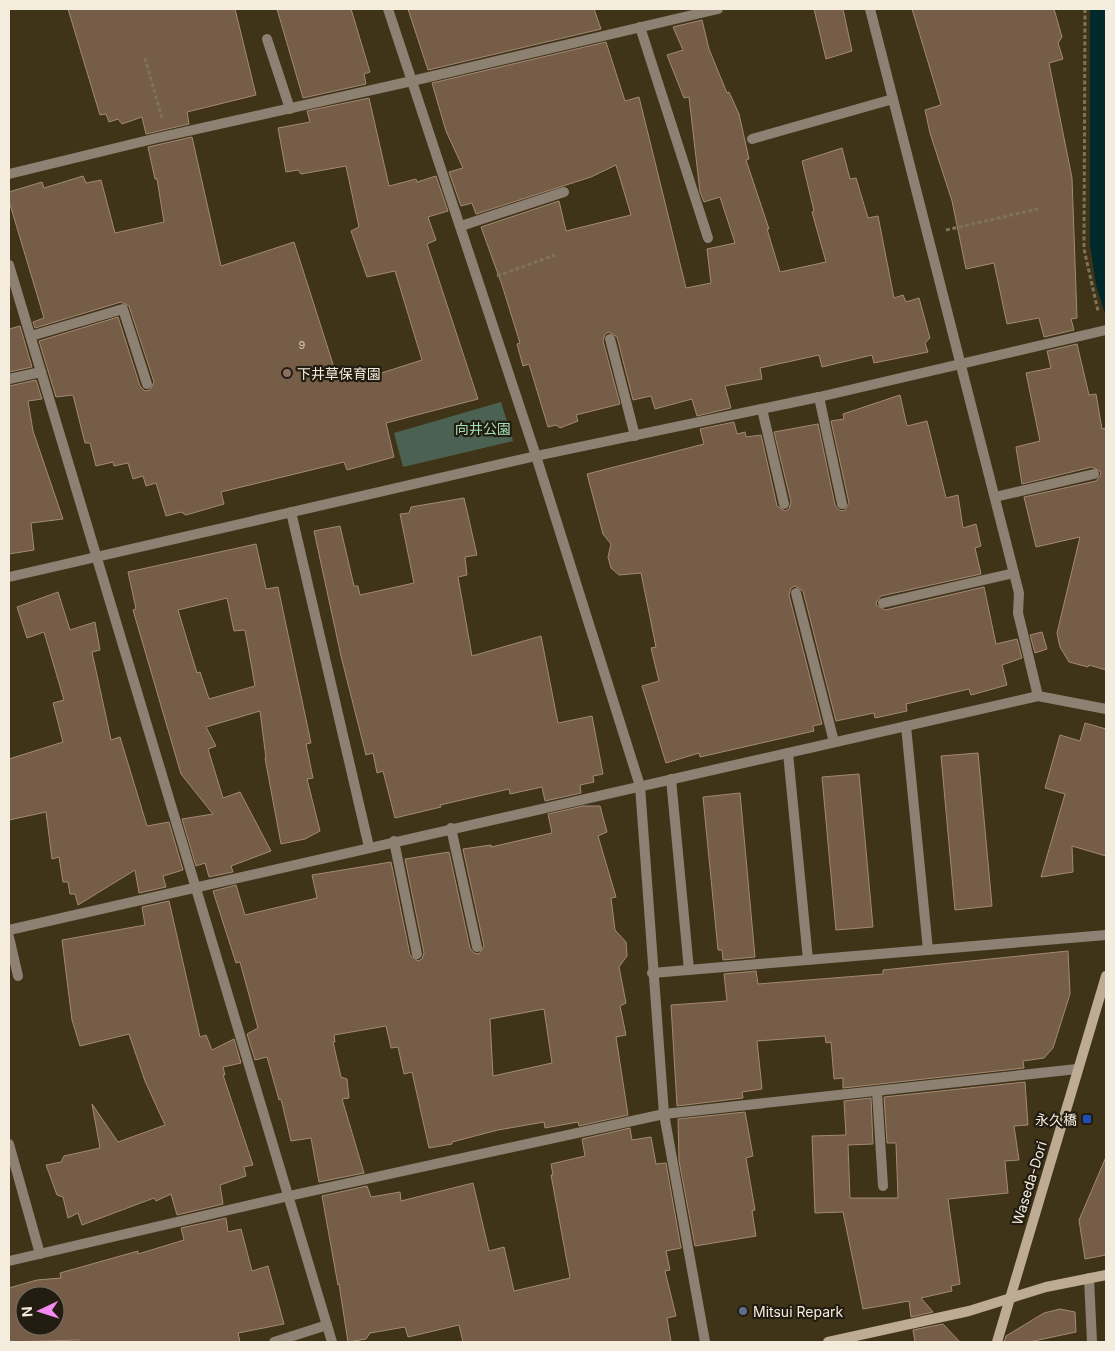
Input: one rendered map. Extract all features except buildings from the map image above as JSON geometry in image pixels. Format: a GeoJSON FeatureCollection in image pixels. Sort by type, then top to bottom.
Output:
{"type":"FeatureCollection","features":[{"type":"Feature","properties":{"kind":"main road","name":"Waseda-Dori"},"geometry":{"type":"LineString","coordinates":[[997,1342],[1106,976]]}},
{"type":"Feature","properties":{"kind":"main road"},"geometry":{"type":"LineString","coordinates":[[828,1342],[1009,1300],[1046,1288],[1106,1274]]}},
{"type":"Feature","properties":{"kind":"street"},"geometry":{"type":"LineString","coordinates":[[388,9],[536,456],[640,786],[652,973],[664,1114],[705,1342]]}},
{"type":"Feature","properties":{"kind":"street"},"geometry":{"type":"LineString","coordinates":[[9,174],[168,135],[290,109],[640,27],[680,13],[718,9]]}},
{"type":"Feature","properties":{"kind":"street"},"geometry":{"type":"LineString","coordinates":[[870,9],[1019,593],[1018,613],[1038,696]]}},
{"type":"Feature","properties":{"kind":"street"},"geometry":{"type":"LineString","coordinates":[[640,27],[708,238]]}},
{"type":"Feature","properties":{"kind":"street"},"geometry":{"type":"LineString","coordinates":[[267,39],[290,109]]}},
{"type":"Feature","properties":{"kind":"street"},"geometry":{"type":"LineString","coordinates":[[752,138],[894,99]]}},
{"type":"Feature","properties":{"kind":"street"},"geometry":{"type":"LineString","coordinates":[[461,226],[564,192]]}},
{"type":"Feature","properties":{"kind":"street"},"geometry":{"type":"LineString","coordinates":[[9,265],[95,557],[332,1342]]}},
{"type":"Feature","properties":{"kind":"street"},"geometry":{"type":"LineString","coordinates":[[31,336],[123,309],[147,384]]}},
{"type":"Feature","properties":{"kind":"street"},"geometry":{"type":"LineString","coordinates":[[9,577],[536,456],[819,397],[1104,330]]}},
{"type":"Feature","properties":{"kind":"street"},"geometry":{"type":"LineString","coordinates":[[610,339],[635,436]]}},
{"type":"Feature","properties":{"kind":"street"},"geometry":{"type":"LineString","coordinates":[[9,379],[41,372]]}},
{"type":"Feature","properties":{"kind":"street"},"geometry":{"type":"LineString","coordinates":[[819,397],[842,504]]}},
{"type":"Feature","properties":{"kind":"street"},"geometry":{"type":"LineString","coordinates":[[762,409],[784,504]]}},
{"type":"Feature","properties":{"kind":"street"},"geometry":{"type":"LineString","coordinates":[[995,497],[1094,474]]}},
{"type":"Feature","properties":{"kind":"street"},"geometry":{"type":"LineString","coordinates":[[291,512],[369,847]]}},
{"type":"Feature","properties":{"kind":"street"},"geometry":{"type":"LineString","coordinates":[[883,603],[1014,573]]}},
{"type":"Feature","properties":{"kind":"street"},"geometry":{"type":"LineString","coordinates":[[796,592],[834,742]]}},
{"type":"Feature","properties":{"kind":"street"},"geometry":{"type":"LineString","coordinates":[[9,930],[1038,696],[1106,709]]}},
{"type":"Feature","properties":{"kind":"street"},"geometry":{"type":"LineString","coordinates":[[906,726],[928,950]]}},
{"type":"Feature","properties":{"kind":"street"},"geometry":{"type":"LineString","coordinates":[[788,753],[808,960]]}},
{"type":"Feature","properties":{"kind":"street"},"geometry":{"type":"LineString","coordinates":[[671,779],[689,970]]}},
{"type":"Feature","properties":{"kind":"street"},"geometry":{"type":"LineString","coordinates":[[451,828],[478,946]]}},
{"type":"Feature","properties":{"kind":"street"},"geometry":{"type":"LineString","coordinates":[[394,841],[417,954]]}},
{"type":"Feature","properties":{"kind":"street"},"geometry":{"type":"LineString","coordinates":[[652,973],[1106,935]]}},
{"type":"Feature","properties":{"kind":"street"},"geometry":{"type":"LineString","coordinates":[[9,938],[18,976]]}},
{"type":"Feature","properties":{"kind":"street"},"geometry":{"type":"LineString","coordinates":[[9,1261],[289,1196],[664,1114],[1077,1070]]}},
{"type":"Feature","properties":{"kind":"street"},"geometry":{"type":"LineString","coordinates":[[877,1092],[883,1186]]}},
{"type":"Feature","properties":{"kind":"street"},"geometry":{"type":"LineString","coordinates":[[9,1144],[40,1254]]}},
{"type":"Feature","properties":{"kind":"street"},"geometry":{"type":"LineString","coordinates":[[1089,1278],[1092,1342]]}},
{"type":"Feature","properties":{"kind":"street"},"geometry":{"type":"LineString","coordinates":[[274,1342],[327,1325]]}},
{"type":"Feature","properties":{"kind":"path"},"geometry":{"type":"LineString","coordinates":[[1085,9],[1084,249],[1104,330]]}},
{"type":"Feature","properties":{"kind":"path"},"geometry":{"type":"LineString","coordinates":[[145,58],[168,135]]}},
{"type":"Feature","properties":{"kind":"path"},"geometry":{"type":"LineString","coordinates":[[928,234],[1038,209]]}},
{"type":"Feature","properties":{"kind":"path"},"geometry":{"type":"LineString","coordinates":[[479,282],[555,255]]}},
{"type":"Feature","properties":{"kind":"green space","name":"向井公園"},"geometry":{"type":"Polygon","coordinates":[[[501,402],[513,441],[403,467],[394,433],[501,402]]]}},
{"type":"Feature","properties":{"kind":"water"},"geometry":{"type":"Polygon","coordinates":[[[1090,9],[1106,9],[1106,317],[1096,285],[1090,245],[1090,9]]]}},
{"type":"Feature","properties":{"kind":"place","name":"下井草保育園"},"geometry":{"type":"Point","coordinates":[287,373]}},
{"type":"Feature","properties":{"kind":"place","name":"永久橋"},"geometry":{"type":"Point","coordinates":[1087,1119]}},
{"type":"Feature","properties":{"kind":"place","name":"Mitsui Repark"},"geometry":{"type":"Point","coordinates":[743,1311]}}]}
